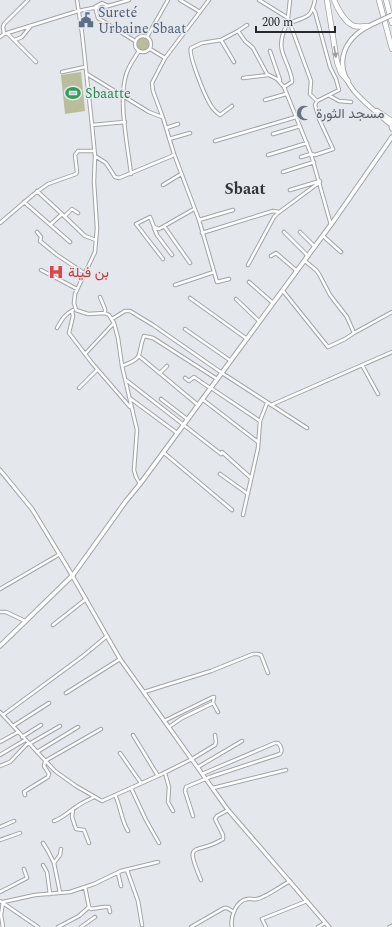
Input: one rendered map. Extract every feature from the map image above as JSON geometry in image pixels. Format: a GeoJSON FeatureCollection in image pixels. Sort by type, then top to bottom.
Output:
{"type":"FeatureCollection","features":[{"type":"Feature","properties":{"kind":"highway"},"geometry":{"type":"LineString","coordinates":[[327,0],[337,62],[341,73],[348,81]]}},
{"type":"Feature","properties":{"kind":"highway"},"geometry":{"type":"LineString","coordinates":[[334,0],[341,14],[350,23],[354,25],[368,26]]}},
{"type":"Feature","properties":{"kind":"highway"},"geometry":{"type":"LineString","coordinates":[[379,0],[392,49]]}},
{"type":"Feature","properties":{"kind":"highway"},"geometry":{"type":"LineString","coordinates":[[386,1],[392,23]]}},
{"type":"Feature","properties":{"kind":"highway"},"geometry":{"type":"LineString","coordinates":[[376,112],[392,121]]}},
{"type":"Feature","properties":{"kind":"main road"},"geometry":{"type":"LineString","coordinates":[[392,15],[368,26],[350,40],[344,50],[343,67],[348,81],[359,96],[390,125],[392,129]]}},
{"type":"Feature","properties":{"kind":"main road"},"geometry":{"type":"LineString","coordinates":[[0,646],[72,575],[297,272],[392,137]]}},
{"type":"Feature","properties":{"kind":"street"},"geometry":{"type":"LineString","coordinates":[[28,0],[4,24],[3,27],[6,34],[36,62]]}},
{"type":"Feature","properties":{"kind":"street"},"geometry":{"type":"LineString","coordinates":[[77,0],[95,156],[96,240],[95,252],[77,289],[69,333],[97,370],[132,408]]}},
{"type":"Feature","properties":{"kind":"street"},"geometry":{"type":"LineString","coordinates":[[0,37],[78,11],[101,8],[129,0]]}},
{"type":"Feature","properties":{"kind":"street"},"geometry":{"type":"LineString","coordinates":[[147,37],[168,0]]}},
{"type":"Feature","properties":{"kind":"street"},"geometry":{"type":"LineString","coordinates":[[180,0],[200,12]]}},
{"type":"Feature","properties":{"kind":"street"},"geometry":{"type":"LineString","coordinates":[[209,0],[165,58],[152,83],[174,154],[199,220],[217,282],[229,279]]}},
{"type":"Feature","properties":{"kind":"street"},"geometry":{"type":"LineString","coordinates":[[259,0],[288,18]]}},
{"type":"Feature","properties":{"kind":"street"},"geometry":{"type":"LineString","coordinates":[[290,0],[288,18],[311,81],[310,94],[317,101]]}},
{"type":"Feature","properties":{"kind":"street"},"geometry":{"type":"LineString","coordinates":[[284,87],[292,82],[282,52],[281,44],[285,28],[290,23],[310,15],[313,9],[314,0]]}},
{"type":"Feature","properties":{"kind":"street"},"geometry":{"type":"LineString","coordinates":[[95,8],[98,18],[135,41]]}},
{"type":"Feature","properties":{"kind":"street"},"geometry":{"type":"LineString","coordinates":[[313,9],[330,67],[339,88],[339,90],[330,96],[317,101]]}},
{"type":"Feature","properties":{"kind":"street"},"geometry":{"type":"LineString","coordinates":[[232,106],[220,115],[210,105],[190,52],[191,48],[198,44],[221,40],[247,25]]}},
{"type":"Feature","properties":{"kind":"street"},"geometry":{"type":"LineString","coordinates":[[14,40],[22,38],[31,26]]}},
{"type":"Feature","properties":{"kind":"street"},"geometry":{"type":"LineString","coordinates":[[238,31],[245,41],[253,48],[268,75]]}},
{"type":"Feature","properties":{"kind":"street"},"geometry":{"type":"LineString","coordinates":[[135,41],[139,37],[147,37]]}},
{"type":"Feature","properties":{"kind":"street"},"geometry":{"type":"LineString","coordinates":[[147,37],[151,42],[150,49]]}},
{"type":"Feature","properties":{"kind":"street"},"geometry":{"type":"LineString","coordinates":[[221,40],[234,62]]}},
{"type":"Feature","properties":{"kind":"street"},"geometry":{"type":"LineString","coordinates":[[135,41],[135,46],[139,51],[144,52],[150,49]]}},
{"type":"Feature","properties":{"kind":"street"},"geometry":{"type":"LineString","coordinates":[[150,49],[165,58]]}},
{"type":"Feature","properties":{"kind":"street"},"geometry":{"type":"LineString","coordinates":[[131,174],[123,95],[126,74],[139,51]]}},
{"type":"Feature","properties":{"kind":"street"},"geometry":{"type":"LineString","coordinates":[[270,51],[314,162],[331,225]]}},
{"type":"Feature","properties":{"kind":"street"},"geometry":{"type":"LineString","coordinates":[[62,72],[85,67]]}},
{"type":"Feature","properties":{"kind":"street"},"geometry":{"type":"LineString","coordinates":[[86,74],[149,112],[163,118]]}},
{"type":"Feature","properties":{"kind":"street"},"geometry":{"type":"LineString","coordinates":[[242,78],[268,75],[278,79],[281,82]]}},
{"type":"Feature","properties":{"kind":"street"},"geometry":{"type":"LineString","coordinates":[[265,100],[286,94]]}},
{"type":"Feature","properties":{"kind":"street"},"geometry":{"type":"LineString","coordinates":[[330,96],[339,101],[351,102]]}},
{"type":"Feature","properties":{"kind":"street"},"geometry":{"type":"LineString","coordinates":[[301,157],[311,154],[315,155],[333,148],[319,119],[315,104],[317,101]]}},
{"type":"Feature","properties":{"kind":"street"},"geometry":{"type":"LineString","coordinates":[[215,141],[296,117]]}},
{"type":"Feature","properties":{"kind":"street"},"geometry":{"type":"LineString","coordinates":[[92,125],[125,122]]}},
{"type":"Feature","properties":{"kind":"street"},"geometry":{"type":"LineString","coordinates":[[166,128],[178,124]]}},
{"type":"Feature","properties":{"kind":"street"},"geometry":{"type":"LineString","coordinates":[[273,134],[300,126]]}},
{"type":"Feature","properties":{"kind":"street"},"geometry":{"type":"LineString","coordinates":[[169,139],[190,133]]}},
{"type":"Feature","properties":{"kind":"street"},"geometry":{"type":"LineString","coordinates":[[268,155],[307,143]]}},
{"type":"Feature","properties":{"kind":"street"},"geometry":{"type":"LineString","coordinates":[[0,223],[37,191],[48,184],[76,174],[76,153],[78,151],[94,151]]}},
{"type":"Feature","properties":{"kind":"street"},"geometry":{"type":"LineString","coordinates":[[95,156],[106,163],[115,177],[119,178],[174,154]]}},
{"type":"Feature","properties":{"kind":"street"},"geometry":{"type":"LineString","coordinates":[[283,172],[314,162]]}},
{"type":"Feature","properties":{"kind":"street"},"geometry":{"type":"LineString","coordinates":[[163,185],[182,174]]}},
{"type":"Feature","properties":{"kind":"street"},"geometry":{"type":"LineString","coordinates":[[290,190],[320,181]]}},
{"type":"Feature","properties":{"kind":"street"},"geometry":{"type":"LineString","coordinates":[[248,265],[274,218],[279,212],[320,181]]}},
{"type":"Feature","properties":{"kind":"street"},"geometry":{"type":"LineString","coordinates":[[37,191],[85,236],[96,240]]}},
{"type":"Feature","properties":{"kind":"street"},"geometry":{"type":"LineString","coordinates":[[24,202],[70,242]]}},
{"type":"Feature","properties":{"kind":"street"},"geometry":{"type":"LineString","coordinates":[[51,224],[72,209],[78,213]]}},
{"type":"Feature","properties":{"kind":"street"},"geometry":{"type":"LineString","coordinates":[[154,227],[159,229],[194,209]]}},
{"type":"Feature","properties":{"kind":"street"},"geometry":{"type":"LineString","coordinates":[[199,220],[233,210]]}},
{"type":"Feature","properties":{"kind":"street"},"geometry":{"type":"LineString","coordinates":[[202,233],[273,211],[279,212]]}},
{"type":"Feature","properties":{"kind":"street"},"geometry":{"type":"LineString","coordinates":[[163,259],[136,224],[150,217],[157,235],[172,255]]}},
{"type":"Feature","properties":{"kind":"street"},"geometry":{"type":"LineString","coordinates":[[164,226],[190,263]]}},
{"type":"Feature","properties":{"kind":"street"},"geometry":{"type":"LineString","coordinates":[[36,232],[41,237],[41,242],[84,273]]}},
{"type":"Feature","properties":{"kind":"street"},"geometry":{"type":"LineString","coordinates":[[284,232],[308,256]]}},
{"type":"Feature","properties":{"kind":"street"},"geometry":{"type":"LineString","coordinates":[[300,232],[315,247]]}},
{"type":"Feature","properties":{"kind":"street"},"geometry":{"type":"LineString","coordinates":[[323,236],[341,252]]}},
{"type":"Feature","properties":{"kind":"street"},"geometry":{"type":"LineString","coordinates":[[271,256],[276,253],[297,272]]}},
{"type":"Feature","properties":{"kind":"street"},"geometry":{"type":"LineString","coordinates":[[304,261],[316,270],[330,295],[347,317],[354,333]]}},
{"type":"Feature","properties":{"kind":"street"},"geometry":{"type":"LineString","coordinates":[[41,270],[77,289]]}},
{"type":"Feature","properties":{"kind":"street"},"geometry":{"type":"LineString","coordinates":[[175,285],[214,272]]}},
{"type":"Feature","properties":{"kind":"street"},"geometry":{"type":"LineString","coordinates":[[249,282],[273,304]]}},
{"type":"Feature","properties":{"kind":"street"},"geometry":{"type":"LineString","coordinates":[[283,291],[328,347],[344,340],[392,312]]}},
{"type":"Feature","properties":{"kind":"street"},"geometry":{"type":"LineString","coordinates":[[100,297],[105,313],[114,323],[118,338],[122,366],[138,436],[134,470],[140,484]]}},
{"type":"Feature","properties":{"kind":"street"},"geometry":{"type":"LineString","coordinates":[[190,298],[247,339]]}},
{"type":"Feature","properties":{"kind":"street"},"geometry":{"type":"LineString","coordinates":[[236,299],[260,322]]}},
{"type":"Feature","properties":{"kind":"street"},"geometry":{"type":"LineString","coordinates":[[57,328],[67,313],[74,310],[88,314],[105,313]]}},
{"type":"Feature","properties":{"kind":"street"},"geometry":{"type":"LineString","coordinates":[[112,319],[125,311],[130,311],[307,428]]}},
{"type":"Feature","properties":{"kind":"street"},"geometry":{"type":"LineString","coordinates":[[84,354],[114,323]]}},
{"type":"Feature","properties":{"kind":"street"},"geometry":{"type":"LineString","coordinates":[[185,329],[231,361]]}},
{"type":"Feature","properties":{"kind":"street"},"geometry":{"type":"LineString","coordinates":[[122,366],[136,361],[140,355],[141,344],[144,336],[153,338],[217,379]]}},
{"type":"Feature","properties":{"kind":"street"},"geometry":{"type":"LineString","coordinates":[[243,515],[258,442],[260,421],[269,404],[392,352]]}},
{"type":"Feature","properties":{"kind":"street"},"geometry":{"type":"LineString","coordinates":[[140,355],[198,405]]}},
{"type":"Feature","properties":{"kind":"street"},"geometry":{"type":"LineString","coordinates":[[362,365],[378,394]]}},
{"type":"Feature","properties":{"kind":"street"},"geometry":{"type":"LineString","coordinates":[[160,373],[167,366]]}},
{"type":"Feature","properties":{"kind":"street"},"geometry":{"type":"LineString","coordinates":[[79,388],[97,370]]}},
{"type":"Feature","properties":{"kind":"street"},"geometry":{"type":"LineString","coordinates":[[184,378],[189,381],[194,377],[260,421]]}},
{"type":"Feature","properties":{"kind":"street"},"geometry":{"type":"LineString","coordinates":[[125,380],[221,454],[222,452],[251,478]]}},
{"type":"Feature","properties":{"kind":"street"},"geometry":{"type":"LineString","coordinates":[[130,399],[177,433]]}},
{"type":"Feature","properties":{"kind":"street"},"geometry":{"type":"LineString","coordinates":[[161,399],[187,419]]}},
{"type":"Feature","properties":{"kind":"street"},"geometry":{"type":"LineString","coordinates":[[202,399],[258,442]]}},
{"type":"Feature","properties":{"kind":"street"},"geometry":{"type":"LineString","coordinates":[[163,452],[232,510]]}},
{"type":"Feature","properties":{"kind":"street"},"geometry":{"type":"LineString","coordinates":[[0,470],[30,506],[60,554],[120,659],[212,788],[228,810],[329,927]]}},
{"type":"Feature","properties":{"kind":"street"},"geometry":{"type":"LineString","coordinates":[[220,474],[248,494]]}},
{"type":"Feature","properties":{"kind":"street"},"geometry":{"type":"LineString","coordinates":[[0,589],[60,554]]}},
{"type":"Feature","properties":{"kind":"street"},"geometry":{"type":"LineString","coordinates":[[53,625],[86,599]]}},
{"type":"Feature","properties":{"kind":"street"},"geometry":{"type":"LineString","coordinates":[[0,612],[6,612],[26,621]]}},
{"type":"Feature","properties":{"kind":"street"},"geometry":{"type":"LineString","coordinates":[[3,715],[83,656],[107,636]]}},
{"type":"Feature","properties":{"kind":"street"},"geometry":{"type":"LineString","coordinates":[[144,692],[211,671],[253,654],[261,655],[268,673]]}},
{"type":"Feature","properties":{"kind":"street"},"geometry":{"type":"LineString","coordinates":[[66,693],[120,659]]}},
{"type":"Feature","properties":{"kind":"street"},"geometry":{"type":"LineString","coordinates":[[164,720],[213,697],[213,703],[218,712]]}},
{"type":"Feature","properties":{"kind":"street"},"geometry":{"type":"LineString","coordinates":[[169,727],[182,718],[213,703]]}},
{"type":"Feature","properties":{"kind":"street"},"geometry":{"type":"LineString","coordinates":[[13,726],[49,704]]}},
{"type":"Feature","properties":{"kind":"street"},"geometry":{"type":"LineString","coordinates":[[0,712],[36,752],[67,781],[102,801],[165,773],[192,759],[214,745],[216,742],[215,735]]}},
{"type":"Feature","properties":{"kind":"street"},"geometry":{"type":"LineString","coordinates":[[22,737],[41,725]]}},
{"type":"Feature","properties":{"kind":"street"},"geometry":{"type":"LineString","coordinates":[[0,766],[10,762],[28,743],[60,726]]}},
{"type":"Feature","properties":{"kind":"street"},"geometry":{"type":"LineString","coordinates":[[36,752],[78,727]]}},
{"type":"Feature","properties":{"kind":"street"},"geometry":{"type":"LineString","coordinates":[[45,760],[101,729]]}},
{"type":"Feature","properties":{"kind":"street"},"geometry":{"type":"LineString","coordinates":[[0,742],[18,732]]}},
{"type":"Feature","properties":{"kind":"street"},"geometry":{"type":"LineString","coordinates":[[133,735],[158,776]]}},
{"type":"Feature","properties":{"kind":"street"},"geometry":{"type":"LineString","coordinates":[[0,755],[25,740]]}},
{"type":"Feature","properties":{"kind":"street"},"geometry":{"type":"LineString","coordinates":[[198,767],[242,741]]}},
{"type":"Feature","properties":{"kind":"street"},"geometry":{"type":"LineString","coordinates":[[193,816],[185,789],[188,786],[280,754],[280,746],[278,743],[272,744],[202,774]]}},
{"type":"Feature","properties":{"kind":"street"},"geometry":{"type":"LineString","coordinates":[[120,753],[141,783]]}},
{"type":"Feature","properties":{"kind":"street"},"geometry":{"type":"LineString","coordinates":[[24,795],[25,791],[48,777],[49,772],[44,766],[45,760]]}},
{"type":"Feature","properties":{"kind":"street"},"geometry":{"type":"LineString","coordinates":[[212,788],[286,770]]}},
{"type":"Feature","properties":{"kind":"street"},"geometry":{"type":"LineString","coordinates":[[165,773],[169,787],[168,802],[173,811]]}},
{"type":"Feature","properties":{"kind":"street"},"geometry":{"type":"LineString","coordinates":[[131,788],[159,843]]}},
{"type":"Feature","properties":{"kind":"street"},"geometry":{"type":"LineString","coordinates":[[115,795],[119,804],[122,820],[128,831]]}},
{"type":"Feature","properties":{"kind":"street"},"geometry":{"type":"LineString","coordinates":[[54,822],[63,818],[73,809],[94,797]]}},
{"type":"Feature","properties":{"kind":"street"},"geometry":{"type":"LineString","coordinates":[[73,809],[72,817],[76,829],[84,830],[89,843]]}},
{"type":"Feature","properties":{"kind":"street"},"geometry":{"type":"LineString","coordinates":[[201,880],[193,862],[193,852],[223,839],[223,835],[215,819],[217,816],[228,810]]}},
{"type":"Feature","properties":{"kind":"street"},"geometry":{"type":"LineString","coordinates":[[0,827],[14,821]]}},
{"type":"Feature","properties":{"kind":"street"},"geometry":{"type":"LineString","coordinates":[[0,840],[20,832]]}},
{"type":"Feature","properties":{"kind":"street"},"geometry":{"type":"LineString","coordinates":[[43,843],[54,863],[60,893]]}},
{"type":"Feature","properties":{"kind":"street"},"geometry":{"type":"LineString","coordinates":[[54,863],[60,855],[61,849]]}},
{"type":"Feature","properties":{"kind":"street"},"geometry":{"type":"LineString","coordinates":[[1,902],[35,895],[70,892],[121,871],[158,862]]}},
{"type":"Feature","properties":{"kind":"street"},"geometry":{"type":"LineString","coordinates":[[43,866],[47,872],[50,894]]}},
{"type":"Feature","properties":{"kind":"street"},"geometry":{"type":"LineString","coordinates":[[0,892],[27,878],[24,869]]}},
{"type":"Feature","properties":{"kind":"street"},"geometry":{"type":"LineString","coordinates":[[127,870],[138,901],[142,925]]}},
{"type":"Feature","properties":{"kind":"street"},"geometry":{"type":"LineString","coordinates":[[118,873],[121,886]]}},
{"type":"Feature","properties":{"kind":"street"},"geometry":{"type":"LineString","coordinates":[[232,927],[231,922],[237,906],[246,900],[258,899],[290,881]]}},
{"type":"Feature","properties":{"kind":"street"},"geometry":{"type":"LineString","coordinates":[[85,887],[89,907]]}},
{"type":"Feature","properties":{"kind":"street"},"geometry":{"type":"LineString","coordinates":[[266,927],[262,919],[307,901]]}},
{"type":"Feature","properties":{"kind":"street"},"geometry":{"type":"LineString","coordinates":[[1,902],[3,927]]}},
{"type":"Feature","properties":{"kind":"street"},"geometry":{"type":"LineString","coordinates":[[1,902],[38,927]]}},
{"type":"Feature","properties":{"kind":"street"},"geometry":{"type":"LineString","coordinates":[[89,907],[91,909],[104,906],[109,907],[110,912]]}},
{"type":"Feature","properties":{"kind":"street"},"geometry":{"type":"LineString","coordinates":[[58,927],[79,916],[89,907]]}},
{"type":"Feature","properties":{"kind":"street"},"geometry":{"type":"LineString","coordinates":[[190,927],[224,908],[234,912]]}},
{"type":"Feature","properties":{"kind":"street"},"geometry":{"type":"LineString","coordinates":[[81,927],[95,916]]}},
{"type":"Feature","properties":{"kind":"street"},"geometry":{"type":"LineString","coordinates":[[318,927],[325,923]]}},
{"type":"Feature","properties":{"kind":"green space"},"geometry":{"type":"Polygon","coordinates":[[[143,37],[148,39],[150,44],[148,49],[143,51],[138,49],[136,44],[138,39],[143,37]]]}},
{"type":"Feature","properties":{"kind":"green space","name":"Sbaatte"},"geometry":{"type":"Polygon","coordinates":[[[81,72],[85,111],[65,114],[61,75],[81,72]]]}},
{"type":"Feature","properties":{"kind":"place","name":"Sureté Urbaine Sbaat"},"geometry":{"type":"Point","coordinates":[86,20]}},
{"type":"Feature","properties":{"kind":"place","name":"Sbaatte"},"geometry":{"type":"Point","coordinates":[73,93]}},
{"type":"Feature","properties":{"kind":"place","name":"مسجد الثورة"},"geometry":{"type":"Point","coordinates":[304,113]}},
{"type":"Feature","properties":{"kind":"place","name":"بن فيلة"},"geometry":{"type":"Point","coordinates":[56,272]}},
{"type":"Feature","properties":{"kind":"district","name":"Sbaat"},"geometry":{"type":"Point","coordinates":[245,189]}}]}
